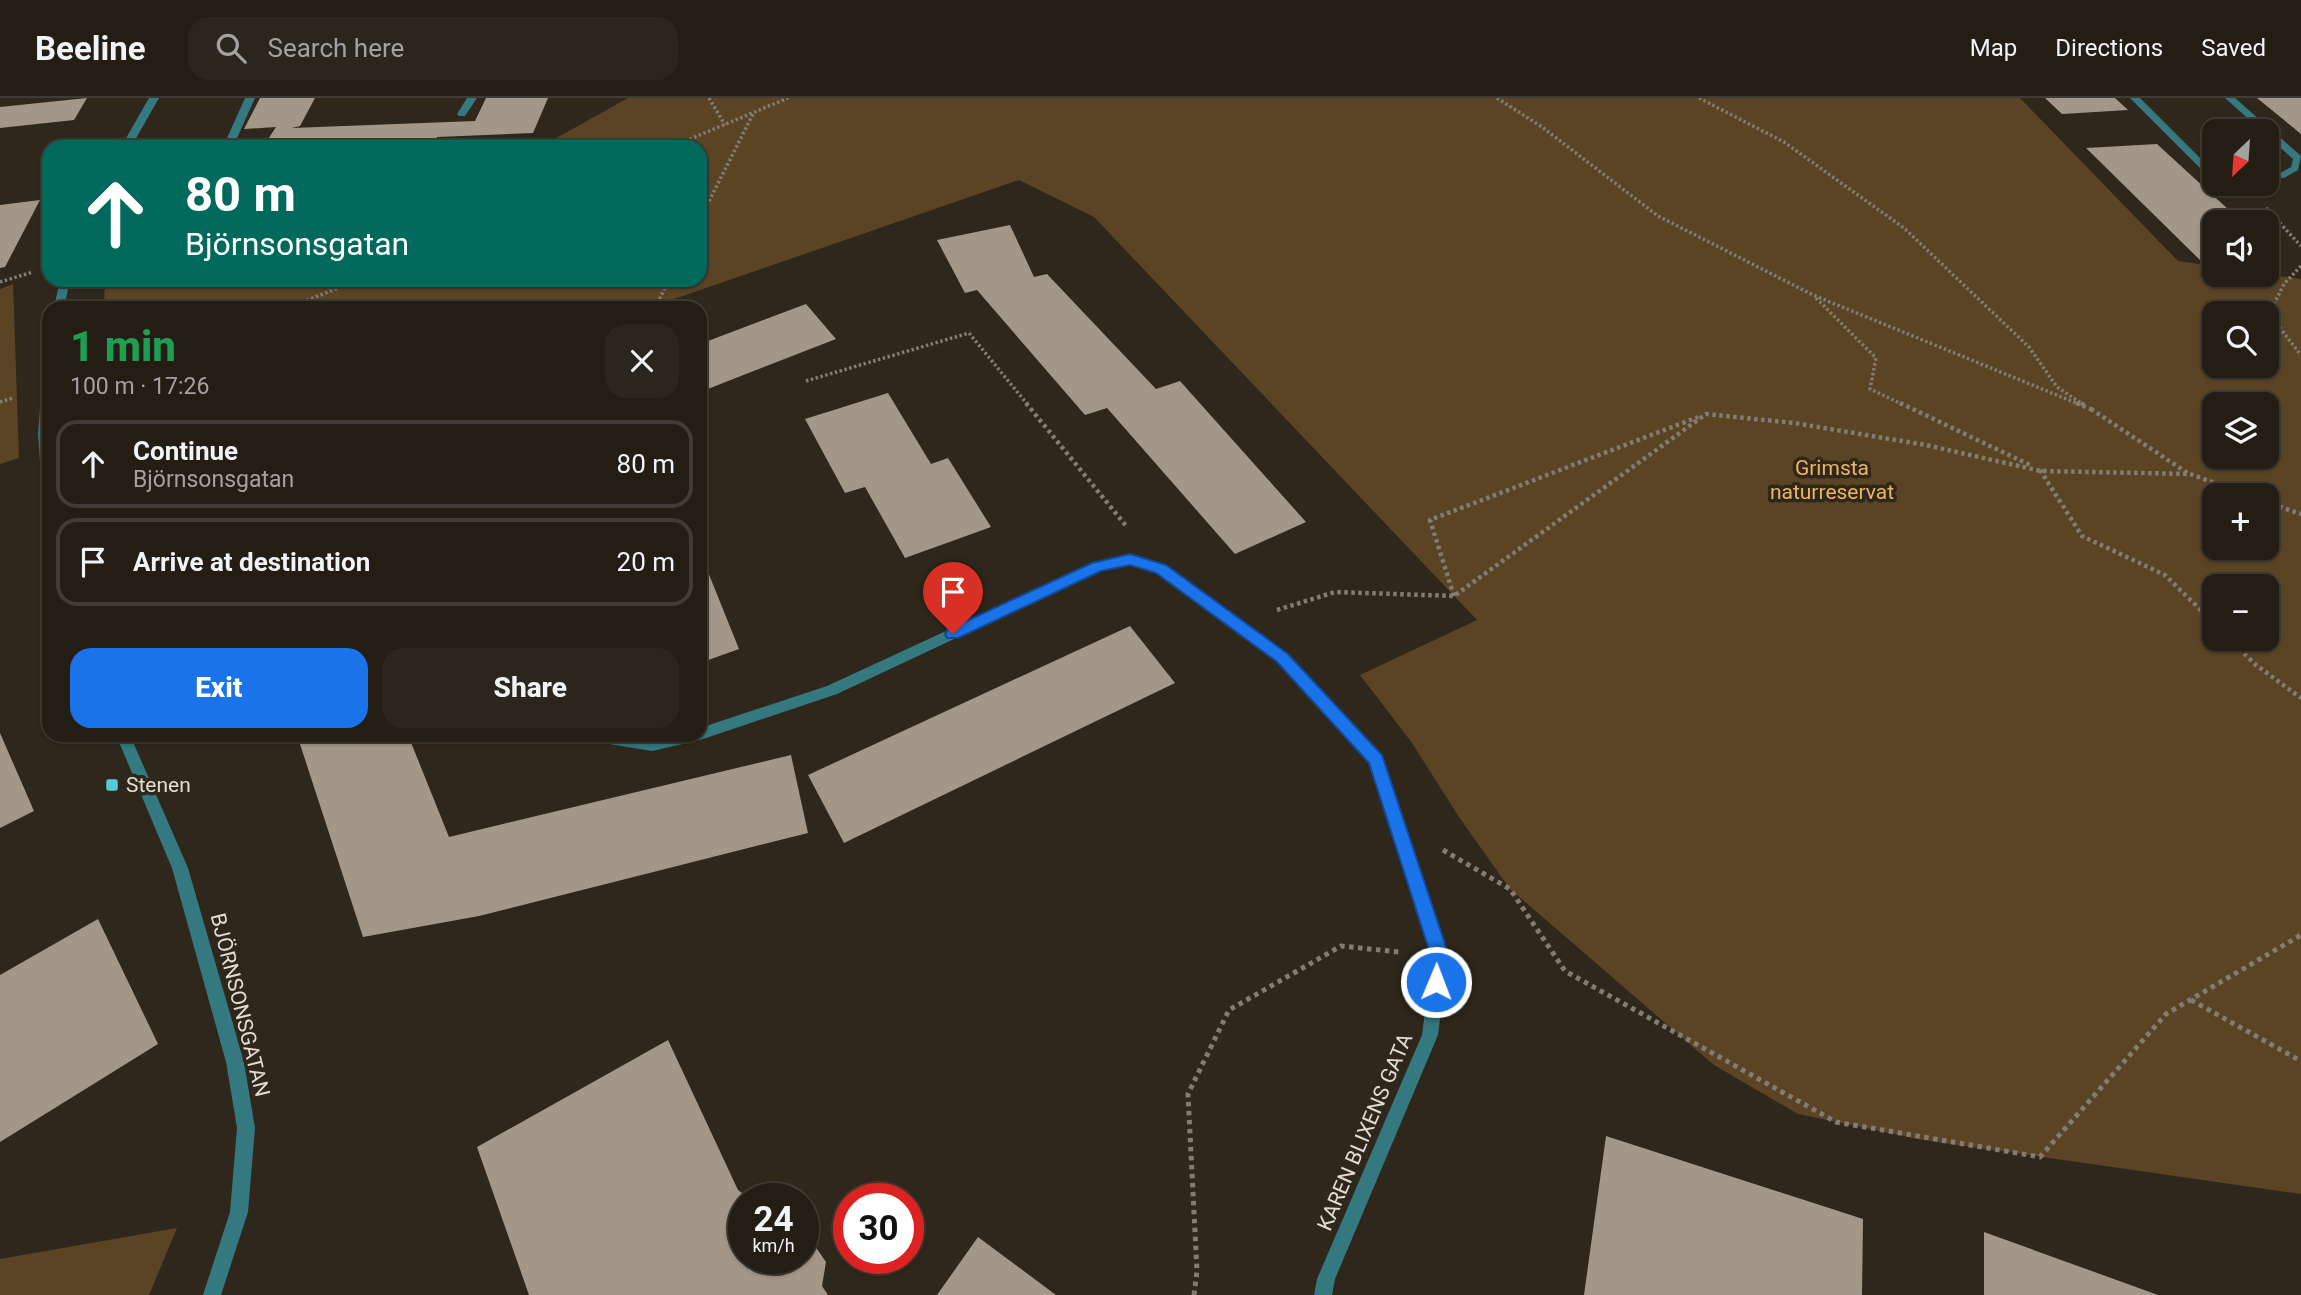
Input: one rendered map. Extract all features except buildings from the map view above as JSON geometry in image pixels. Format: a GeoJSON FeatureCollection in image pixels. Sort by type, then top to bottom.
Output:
{"type":"FeatureCollection","features":[{"type":"Feature","properties":{"kind":"street"},"geometry":{"type":"LineString","coordinates":[[130,140],[154,98]]}},
{"type":"Feature","properties":{"kind":"street"},"geometry":{"type":"LineString","coordinates":[[231,140],[250,98]]}},
{"type":"Feature","properties":{"kind":"street"},"geometry":{"type":"LineString","coordinates":[[462,114],[472,98]]}},
{"type":"Feature","properties":{"kind":"street"},"geometry":{"type":"LineString","coordinates":[[2135,98],[2202,165]]}},
{"type":"Feature","properties":{"kind":"street"},"geometry":{"type":"LineString","coordinates":[[2230,98],[2254,119]]}},
{"type":"Feature","properties":{"kind":"street"},"geometry":{"type":"LineString","coordinates":[[2279,141],[2298,158],[2295,168],[2284,176],[2279,176]]}},
{"type":"Feature","properties":{"kind":"street","name":"KAREN BLIXENS GATA"},"geometry":{"type":"LineString","coordinates":[[707,732],[832,690],[1098,566],[1130,559],[1161,569],[1282,658],[1376,760],[1440,956],[1430,1035],[1326,1279],[1323,1295]]}},
{"type":"Feature","properties":{"kind":"street","name":"BJÖRNSONSGATAN"},"geometry":{"type":"LineString","coordinates":[[126,742],[180,868],[235,1062],[246,1128],[239,1212],[212,1295]]}},
{"type":"Feature","properties":{"kind":"street"},"geometry":{"type":"LineString","coordinates":[[634,742],[652,745],[665,742]]}},
{"type":"Feature","properties":{"kind":"path"},"geometry":{"type":"LineString","coordinates":[[709,98],[725,125]]}},
{"type":"Feature","properties":{"kind":"path"},"geometry":{"type":"LineString","coordinates":[[688,140],[788,98]]}},
{"type":"Feature","properties":{"kind":"path"},"geometry":{"type":"LineString","coordinates":[[1497,98],[1542,127],[1658,216],[1812,295],[2093,410]]}},
{"type":"Feature","properties":{"kind":"path"},"geometry":{"type":"LineString","coordinates":[[1699,98],[1784,142],[1904,228],[2029,347],[2057,387],[2190,474],[2215,483]]}},
{"type":"Feature","properties":{"kind":"path"},"geometry":{"type":"LineString","coordinates":[[707,205],[754,113]]}},
{"type":"Feature","properties":{"kind":"path"},"geometry":{"type":"LineString","coordinates":[[2260,202],[2301,247]]}},
{"type":"Feature","properties":{"kind":"path"},"geometry":{"type":"LineString","coordinates":[[2301,266],[2284,284],[2269,314],[2301,355]]}},
{"type":"Feature","properties":{"kind":"path"},"geometry":{"type":"LineString","coordinates":[[0,282],[41,269]]}},
{"type":"Feature","properties":{"kind":"path"},"geometry":{"type":"LineString","coordinates":[[306,301],[340,287]]}},
{"type":"Feature","properties":{"kind":"path"},"geometry":{"type":"LineString","coordinates":[[1812,295],[1876,358],[1870,389],[2040,471],[2082,536],[2165,575],[2202,611]]}},
{"type":"Feature","properties":{"kind":"path"},"geometry":{"type":"LineString","coordinates":[[806,380],[969,333],[1161,569]]}},
{"type":"Feature","properties":{"kind":"path"},"geometry":{"type":"LineString","coordinates":[[1454,596],[1430,520],[1706,414],[1820,427],[1926,445],[2040,471],[2190,474]]}},
{"type":"Feature","properties":{"kind":"path"},"geometry":{"type":"LineString","coordinates":[[1232,623],[1335,592],[1454,596],[1706,414]]}},
{"type":"Feature","properties":{"kind":"path"},"geometry":{"type":"LineString","coordinates":[[2279,506],[2301,514]]}},
{"type":"Feature","properties":{"kind":"path"},"geometry":{"type":"LineString","coordinates":[[2241,651],[2301,698]]}},
{"type":"Feature","properties":{"kind":"path"},"geometry":{"type":"LineString","coordinates":[[1397,824],[1510,889],[1565,971],[1836,1122],[2040,1157],[2166,1014],[2301,936]]}},
{"type":"Feature","properties":{"kind":"path"},"geometry":{"type":"LineString","coordinates":[[1194,1295],[1197,1271],[1188,1094],[1229,1010],[1341,946],[1440,956]]}},
{"type":"Feature","properties":{"kind":"path"},"geometry":{"type":"LineString","coordinates":[[2190,999],[2301,1061]]}},
{"type":"Feature","properties":{"kind":"green space","name":"Grimsta naturreservat"},"geometry":{"type":"Polygon","coordinates":[[[628,98],[2020,98],[2178,261],[2202,264],[2202,287],[2279,287],[2279,276],[2301,279],[2301,1194],[1923,1140],[1798,1114],[1714,1065],[1510,889],[1459,817],[1412,743],[1360,675],[1477,620],[1094,217],[1019,180],[668,301],[104,301],[105,287],[707,287],[707,140],[553,140],[628,98]]]}},
{"type":"Feature","properties":{"kind":"green space"},"geometry":{"type":"Polygon","coordinates":[[[13,284],[19,458],[0,464],[0,289],[13,284]]]}},
{"type":"Feature","properties":{"kind":"green space"},"geometry":{"type":"Polygon","coordinates":[[[177,1228],[149,1295],[0,1295],[0,1259],[177,1228]]]}},
{"type":"Feature","properties":{"kind":"place","name":"Stenen"},"geometry":{"type":"Point","coordinates":[112,785]}},
{"type":"Feature","properties":{"kind":"route"},"geometry":{"type":"LineString","coordinates":[[953,634],[1098,566],[1130,559],[1161,569],[1282,658],[1376,760],[1440,956],[1436,982]]}}]}
